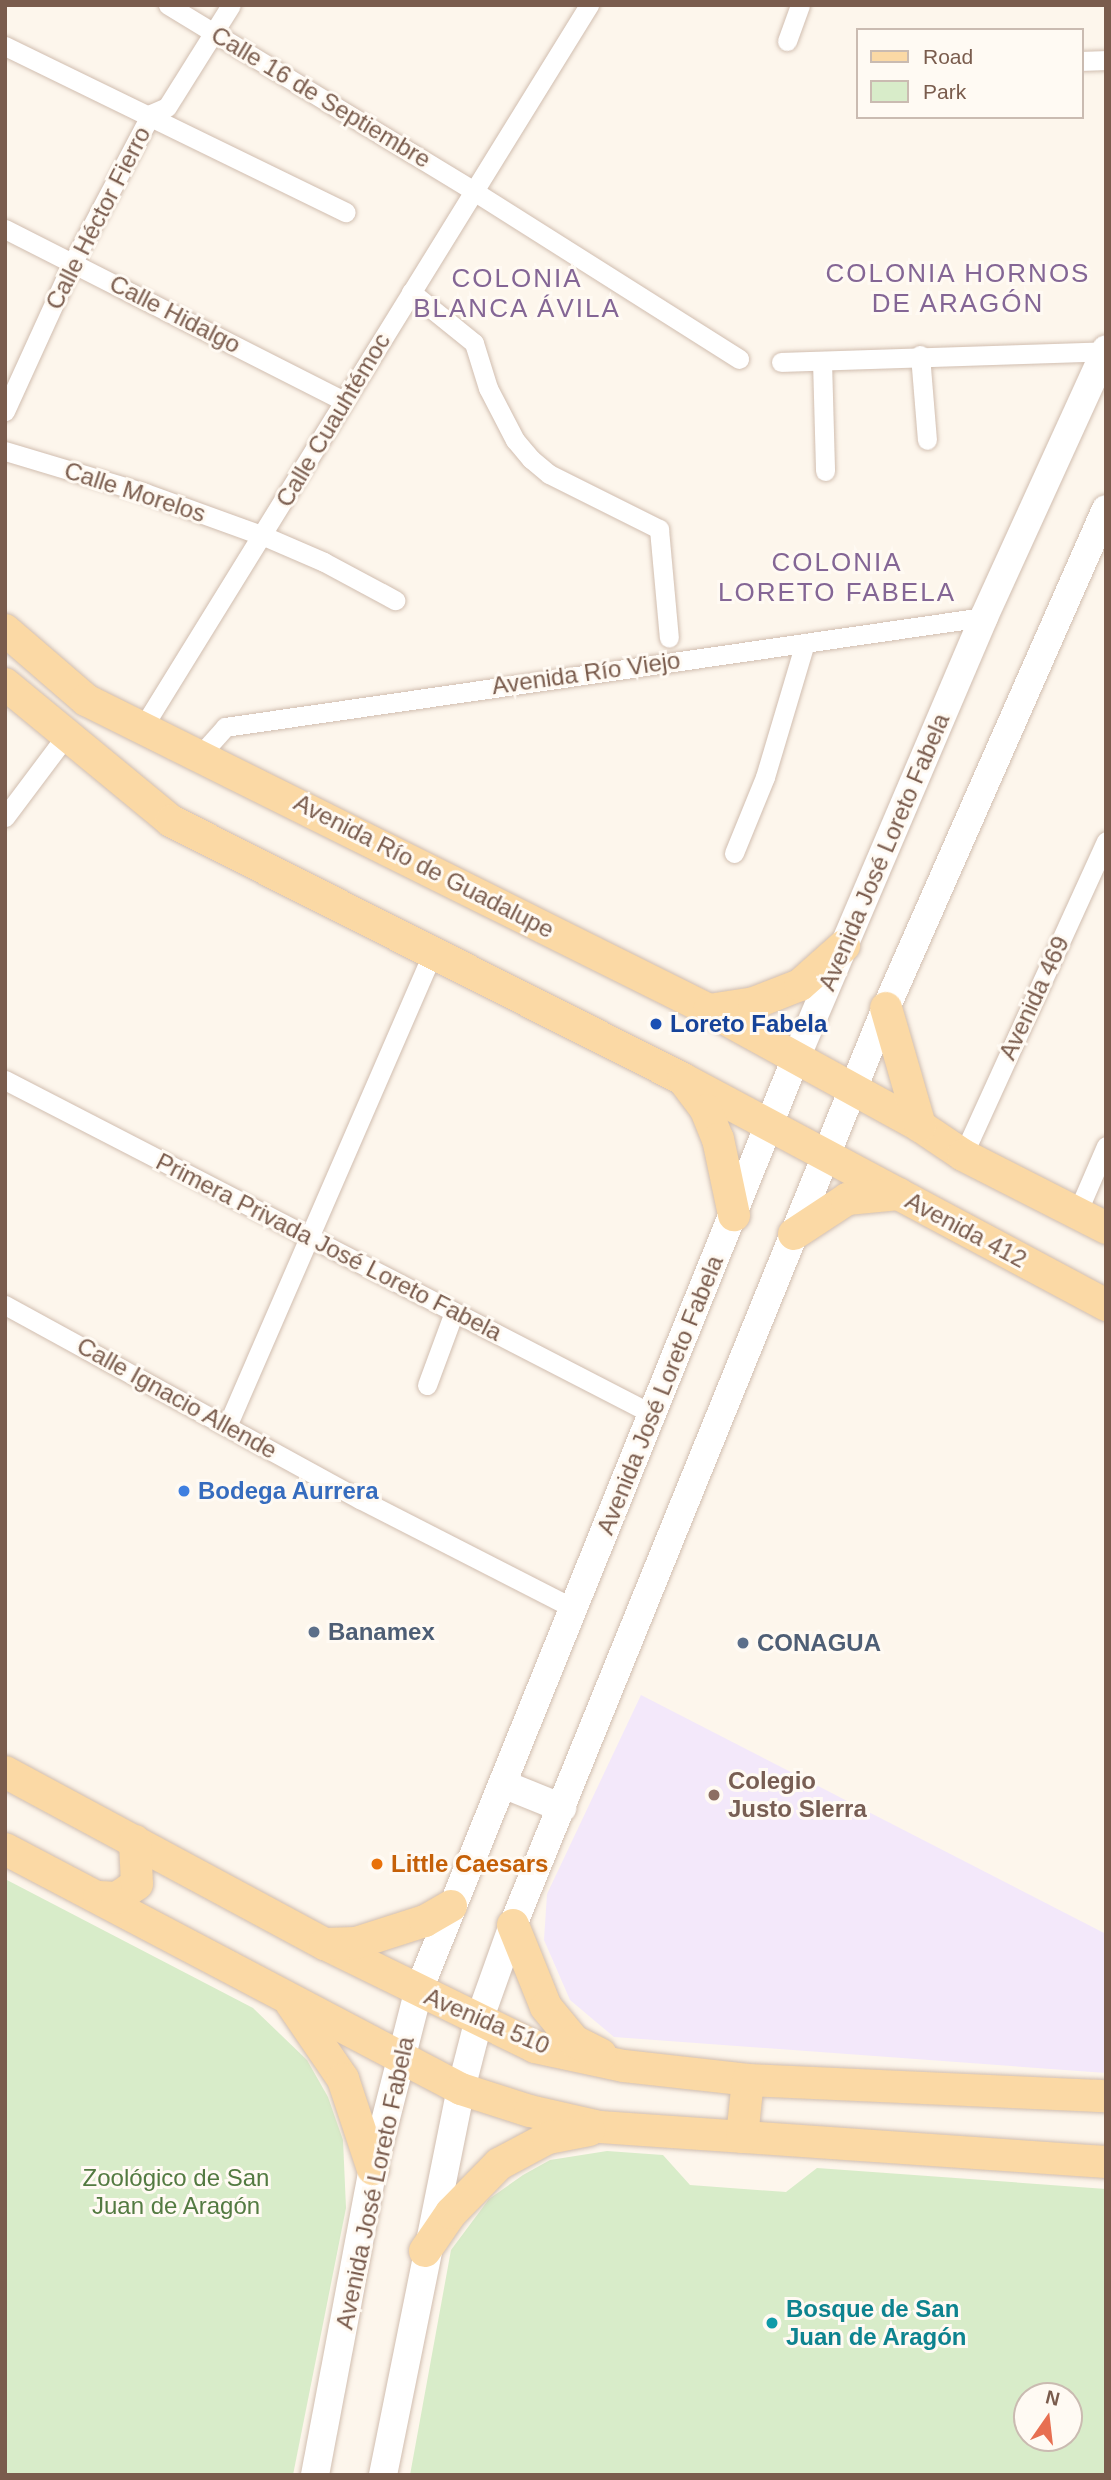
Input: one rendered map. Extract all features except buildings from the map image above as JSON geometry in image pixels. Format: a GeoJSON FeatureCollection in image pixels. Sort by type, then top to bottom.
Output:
{"type":"FeatureCollection","features":[{"type":"Feature","properties":{"kind":"main road","name":"Avenida José Loreto Fabela"},"geometry":{"type":"LineString","coordinates":[[315,2475],[373,2169],[399,2056],[418,1992],[796,1058],[984,617],[1105,350]]}},
{"type":"Feature","properties":{"kind":"main road"},"geometry":{"type":"LineString","coordinates":[[383,2475],[425,2252],[461,2090],[478,2023],[513,1925],[886,1008],[1097,549],[1106,509]]}},
{"type":"Feature","properties":{"kind":"main road","name":"Avenida Río de Guadalupe"},"geometry":{"type":"LineString","coordinates":[[5,629],[86,700],[201,754],[709,1010],[854,1090]]}},
{"type":"Feature","properties":{"kind":"main road"},"geometry":{"type":"LineString","coordinates":[[5,684],[65,737],[171,821],[683,1079],[827,1155]]}},
{"type":"Feature","properties":{"kind":"main road"},"geometry":{"type":"LineString","coordinates":[[709,1010],[754,1003],[800,985],[844,946]]}},
{"type":"Feature","properties":{"kind":"main road"},"geometry":{"type":"LineString","coordinates":[[886,1008],[904,1085],[920,1126]]}},
{"type":"Feature","properties":{"kind":"main road"},"geometry":{"type":"LineString","coordinates":[[683,1079],[706,1110],[718,1139],[734,1215]]}},
{"type":"Feature","properties":{"kind":"main road"},"geometry":{"type":"LineString","coordinates":[[854,1090],[920,1126],[963,1155],[1106,1228]]}},
{"type":"Feature","properties":{"kind":"main road","name":"Avenida 412"},"geometry":{"type":"LineString","coordinates":[[827,1155],[1106,1305]]}},
{"type":"Feature","properties":{"kind":"main road"},"geometry":{"type":"LineString","coordinates":[[794,1234],[847,1199],[899,1194]]}},
{"type":"Feature","properties":{"kind":"main road","name":"Avenida 510"},"geometry":{"type":"LineString","coordinates":[[5,1772],[325,1944],[478,2023],[535,2047],[624,2066],[748,2080],[1106,2096]]}},
{"type":"Feature","properties":{"kind":"main road"},"geometry":{"type":"LineString","coordinates":[[503,1784],[562,1808]]}},
{"type":"Feature","properties":{"kind":"main road"},"geometry":{"type":"LineString","coordinates":[[99,1897],[117,1898],[136,1884],[135,1841]]}},
{"type":"Feature","properties":{"kind":"main road"},"geometry":{"type":"LineString","coordinates":[[5,1849],[461,2090],[600,2127],[1106,2162]]}},
{"type":"Feature","properties":{"kind":"main road"},"geometry":{"type":"LineString","coordinates":[[325,1944],[356,1943],[425,1921],[451,1906]]}},
{"type":"Feature","properties":{"kind":"main road"},"geometry":{"type":"LineString","coordinates":[[513,1925],[546,2007],[574,2041],[624,2066]]}},
{"type":"Feature","properties":{"kind":"main road"},"geometry":{"type":"LineString","coordinates":[[286,1996],[343,2079],[373,2169]]}},
{"type":"Feature","properties":{"kind":"main road"},"geometry":{"type":"LineString","coordinates":[[742,2137],[748,2080]]}},
{"type":"Feature","properties":{"kind":"main road"},"geometry":{"type":"LineString","coordinates":[[425,2252],[451,2213],[499,2164],[548,2138],[600,2127]]}},
{"type":"Feature","properties":{"kind":"street","name":"Calle 16 de Septiembre"},"geometry":{"type":"LineString","coordinates":[[168,5],[472,190],[739,359]]}},
{"type":"Feature","properties":{"kind":"street","name":"Calle Héctor Fierro"},"geometry":{"type":"LineString","coordinates":[[5,411],[73,262],[151,114],[167,107],[231,5]]}},
{"type":"Feature","properties":{"kind":"street","name":"Calle Cuauhtémoc"},"geometry":{"type":"LineString","coordinates":[[143,727],[264,536],[472,190],[589,5]]}},
{"type":"Feature","properties":{"kind":"street"},"geometry":{"type":"LineString","coordinates":[[787,41],[800,5]]}},
{"type":"Feature","properties":{"kind":"street"},"geometry":{"type":"LineString","coordinates":[[5,46],[151,114],[346,212]]}},
{"type":"Feature","properties":{"kind":"street"},"geometry":{"type":"LineString","coordinates":[[1083,61],[1106,60]]}},
{"type":"Feature","properties":{"kind":"street","name":"Calle Hidalgo"},"geometry":{"type":"LineString","coordinates":[[5,229],[344,401]]}},
{"type":"Feature","properties":{"kind":"street"},"geometry":{"type":"LineString","coordinates":[[411,292],[474,343],[488,388],[515,440],[531,459],[549,474],[659,529],[669,638]]}},
{"type":"Feature","properties":{"kind":"street"},"geometry":{"type":"LineString","coordinates":[[781,362],[1105,350]]}},
{"type":"Feature","properties":{"kind":"street"},"geometry":{"type":"LineString","coordinates":[[920,355],[927,440]]}},
{"type":"Feature","properties":{"kind":"street"},"geometry":{"type":"LineString","coordinates":[[822,361],[825,471]]}},
{"type":"Feature","properties":{"kind":"street","name":"Calle Morelos"},"geometry":{"type":"LineString","coordinates":[[5,451],[145,493],[264,536],[324,562],[395,600]]}},
{"type":"Feature","properties":{"kind":"street","name":"Avenida Río Viejo"},"geometry":{"type":"LineString","coordinates":[[201,754],[225,727],[984,617]]}},
{"type":"Feature","properties":{"kind":"street"},"geometry":{"type":"LineString","coordinates":[[734,853],[765,777],[805,643]]}},
{"type":"Feature","properties":{"kind":"street"},"geometry":{"type":"LineString","coordinates":[[5,817],[65,737]]}},
{"type":"Feature","properties":{"kind":"street","name":"Avenida 469"},"geometry":{"type":"LineString","coordinates":[[963,1155],[1106,841]]}},
{"type":"Feature","properties":{"kind":"street"},"geometry":{"type":"LineString","coordinates":[[228,1424],[313,1237],[433,952]]}},
{"type":"Feature","properties":{"kind":"street","name":"Primera Privada José Loreto Fabela"},"geometry":{"type":"LineString","coordinates":[[5,1080],[652,1413]]}},
{"type":"Feature","properties":{"kind":"street"},"geometry":{"type":"LineString","coordinates":[[1077,1213],[1106,1146]]}},
{"type":"Feature","properties":{"kind":"street","name":"Calle Ignacio Allende"},"geometry":{"type":"LineString","coordinates":[[5,1305],[573,1608]]}},
{"type":"Feature","properties":{"kind":"street"},"geometry":{"type":"LineString","coordinates":[[427,1385],[454,1312]]}},
{"type":"Feature","properties":{"kind":"shaded area","name":"Colegio Justo SIerra"},"geometry":{"type":"Polygon","coordinates":[[[641,1695],[1106,1934],[1106,2073],[614,2037],[570,2000],[544,1940],[547,1894],[641,1695]]]}},
{"type":"Feature","properties":{"kind":"green space","name":"Zoológico de San Juan de Aragón"},"geometry":{"type":"Polygon","coordinates":[[[5,1879],[253,2008],[307,2060],[328,2097],[343,2140],[346,2208],[293,2475],[5,2475],[5,1879]]]}},
{"type":"Feature","properties":{"kind":"green space","name":"Bosque de San Juan de Aragón"},"geometry":{"type":"Polygon","coordinates":[[[607,2151],[663,2155],[690,2185],[786,2192],[817,2168],[1106,2189],[1106,2475],[410,2475],[451,2250],[489,2199],[550,2160],[607,2151]]]}},
{"type":"Feature","properties":{"kind":"place","name":"Loreto Fabela"},"geometry":{"type":"Point","coordinates":[656,1024]}},
{"type":"Feature","properties":{"kind":"place","name":"Bodega Aurrera"},"geometry":{"type":"Point","coordinates":[184,1491]}},
{"type":"Feature","properties":{"kind":"place","name":"Banamex"},"geometry":{"type":"Point","coordinates":[314,1632]}},
{"type":"Feature","properties":{"kind":"place","name":"CONAGUA"},"geometry":{"type":"Point","coordinates":[743,1643]}},
{"type":"Feature","properties":{"kind":"place","name":"Colegio Justo SIerra"},"geometry":{"type":"Point","coordinates":[714,1795]}},
{"type":"Feature","properties":{"kind":"place","name":"Little Caesars"},"geometry":{"type":"Point","coordinates":[377,1864]}},
{"type":"Feature","properties":{"kind":"place","name":"Bosque de San Juan de Aragón"},"geometry":{"type":"Point","coordinates":[772,2323]}},
{"type":"Feature","properties":{"kind":"district","name":"COLONIA HORNOS DE ARAGÓN"},"geometry":{"type":"Point","coordinates":[958,289]}},
{"type":"Feature","properties":{"kind":"district","name":"COLONIA BLANCA ÁVILA"},"geometry":{"type":"Point","coordinates":[517,294]}},
{"type":"Feature","properties":{"kind":"district","name":"COLONIA LORETO FABELA"},"geometry":{"type":"Point","coordinates":[837,578]}}]}
